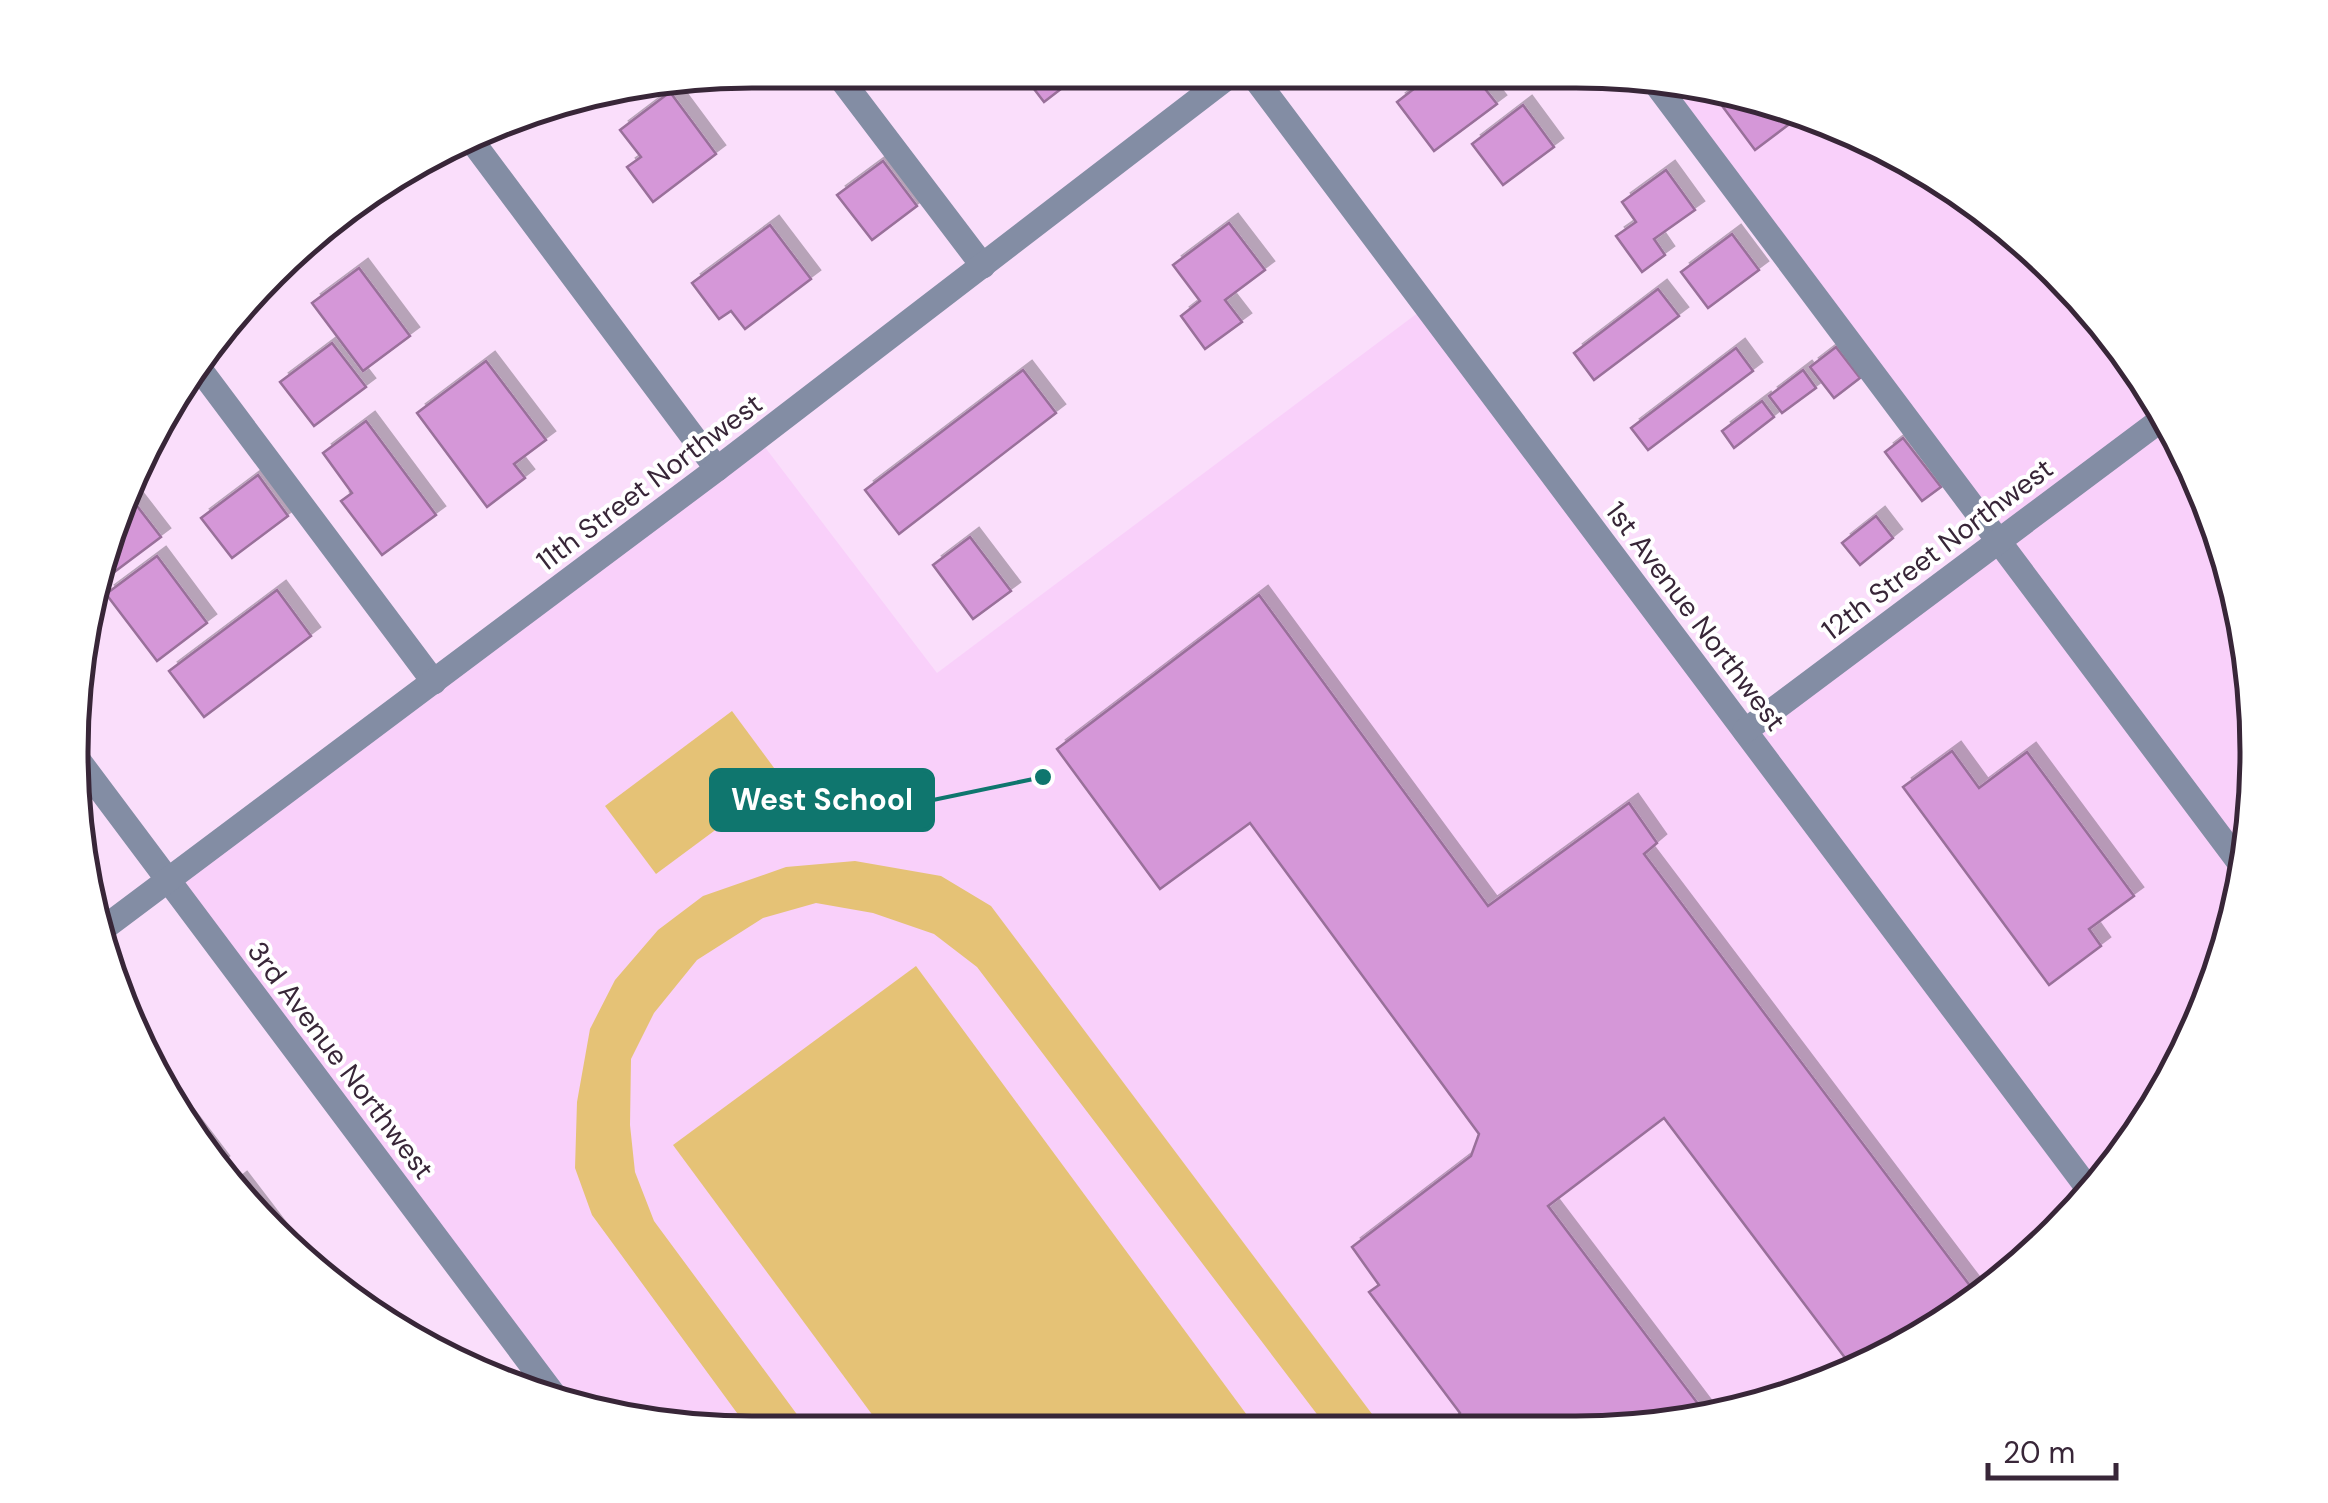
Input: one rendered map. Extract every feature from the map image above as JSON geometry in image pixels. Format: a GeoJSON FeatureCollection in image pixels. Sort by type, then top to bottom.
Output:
{"type":"FeatureCollection","features":[{"type":"Feature","properties":{"kind":"street"},"geometry":{"type":"LineString","coordinates":[[849,88],[984,266]]}},
{"type":"Feature","properties":{"kind":"street","name":"11th Street Northwest"},"geometry":{"type":"LineString","coordinates":[[110,923],[717,470],[1214,88]]}},
{"type":"Feature","properties":{"kind":"street","name":"1st Avenue Northwest"},"geometry":{"type":"LineString","coordinates":[[1262,88],[2083,1181]]}},
{"type":"Feature","properties":{"kind":"street"},"geometry":{"type":"LineString","coordinates":[[1663,93],[2233,853]]}},
{"type":"Feature","properties":{"kind":"street"},"geometry":{"type":"LineString","coordinates":[[476,148],[717,470]]}},
{"type":"Feature","properties":{"kind":"street"},"geometry":{"type":"LineString","coordinates":[[205,375],[434,682]]}},
{"type":"Feature","properties":{"kind":"street","name":"12th Street Northwest"},"geometry":{"type":"LineString","coordinates":[[1745,731],[2154,425]]}},
{"type":"Feature","properties":{"kind":"street","name":"3rd Avenue Northwest"},"geometry":{"type":"LineString","coordinates":[[89,774],[544,1382]]}},
{"type":"Feature","properties":{"kind":"shaded area"},"geometry":{"type":"Polygon","coordinates":[[[1663,93],[1706,100],[1790,123],[1909,176],[2014,252],[2076,314],[2129,383],[2190,497],[2228,622],[2239,708],[2235,838],[2218,923],[2190,1006],[2172,1045],[2152,1084],[2103,1156],[2014,1251],[1945,1304],[1831,1365],[1706,1403],[1576,1416],[752,1416],[622,1403],[544,1382],[168,880],[758,438],[937,673],[1427,306],[1745,730],[1997,539],[1663,93]]]}},
{"type":"Feature","properties":{"kind":"shaded area"},"geometry":{"type":"Polygon","coordinates":[[[732,711],[783,780],[656,874],[605,806],[732,711]]]}},
{"type":"Feature","properties":{"kind":"shaded area"},"geometry":{"type":"Polygon","coordinates":[[[855,861],[941,876],[991,906],[1374,1416],[1318,1416],[977,967],[934,934],[873,913],[816,903],[763,918],[697,960],[654,1013],[631,1059],[630,1125],[635,1172],[654,1221],[798,1416],[739,1415],[592,1215],[575,1168],[577,1102],[590,1029],[615,980],[658,930],[703,896],[786,867],[855,861]]]}},
{"type":"Feature","properties":{"kind":"shaded area"},"geometry":{"type":"Polygon","coordinates":[[[916,966],[1248,1416],[873,1416],[673,1145],[916,966]]]}},
{"type":"Feature","properties":{"kind":"building"},"geometry":{"type":"Polygon","coordinates":[[[1033,88],[1062,88],[1044,102],[1033,88]]]}},
{"type":"Feature","properties":{"kind":"building"},"geometry":{"type":"Polygon","coordinates":[[[1415,88],[1484,88],[1497,104],[1434,151],[1397,102],[1415,88]]]}},
{"type":"Feature","properties":{"kind":"building"},"geometry":{"type":"Polygon","coordinates":[[[670,93],[716,154],[653,202],[627,167],[641,157],[620,130],[670,93]]]}},
{"type":"Feature","properties":{"kind":"building"},"geometry":{"type":"Polygon","coordinates":[[[1720,103],[1791,123],[1755,150],[1720,103]]]}},
{"type":"Feature","properties":{"kind":"building"},"geometry":{"type":"Polygon","coordinates":[[[1523,105],[1554,147],[1503,185],[1472,144],[1523,105]]]}},
{"type":"Feature","properties":{"kind":"building"},"geometry":{"type":"Polygon","coordinates":[[[883,161],[917,206],[872,240],[837,195],[883,161]]]}},
{"type":"Feature","properties":{"kind":"building"},"geometry":{"type":"Polygon","coordinates":[[[1666,170],[1695,210],[1654,239],[1665,255],[1642,272],[1616,236],[1636,222],[1622,202],[1666,170]]]}},
{"type":"Feature","properties":{"kind":"building"},"geometry":{"type":"Polygon","coordinates":[[[1229,223],[1265,270],[1225,300],[1242,322],[1205,349],[1181,316],[1200,301],[1173,265],[1229,223]]]}},
{"type":"Feature","properties":{"kind":"building"},"geometry":{"type":"Polygon","coordinates":[[[770,225],[811,279],[745,329],[731,311],[719,319],[692,283],[770,225]]]}},
{"type":"Feature","properties":{"kind":"building"},"geometry":{"type":"Polygon","coordinates":[[[1732,234],[1759,270],[1708,308],[1681,272],[1732,234]]]}},
{"type":"Feature","properties":{"kind":"building"},"geometry":{"type":"Polygon","coordinates":[[[359,268],[410,336],[363,371],[312,303],[359,268]]]}},
{"type":"Feature","properties":{"kind":"building"},"geometry":{"type":"Polygon","coordinates":[[[1658,289],[1679,316],[1594,380],[1574,353],[1658,289]]]}},
{"type":"Feature","properties":{"kind":"building"},"geometry":{"type":"Polygon","coordinates":[[[332,343],[366,387],[314,426],[280,382],[332,343]]]}},
{"type":"Feature","properties":{"kind":"building"},"geometry":{"type":"Polygon","coordinates":[[[1836,347],[1860,378],[1834,398],[1810,367],[1836,347]]]}},
{"type":"Feature","properties":{"kind":"building"},"geometry":{"type":"Polygon","coordinates":[[[1736,348],[1753,371],[1648,450],[1631,428],[1736,348]]]}},
{"type":"Feature","properties":{"kind":"building"},"geometry":{"type":"Polygon","coordinates":[[[486,361],[546,440],[514,464],[525,478],[487,507],[417,413],[486,361]]]}},
{"type":"Feature","properties":{"kind":"building"},"geometry":{"type":"Polygon","coordinates":[[[1023,370],[1056,413],[899,534],[865,490],[1023,370]]]}},
{"type":"Feature","properties":{"kind":"building"},"geometry":{"type":"Polygon","coordinates":[[[1803,370],[1816,388],[1782,413],[1769,396],[1803,370]]]}},
{"type":"Feature","properties":{"kind":"building"},"geometry":{"type":"Polygon","coordinates":[[[1762,401],[1774,417],[1734,448],[1722,431],[1762,401]]]}},
{"type":"Feature","properties":{"kind":"building"},"geometry":{"type":"Polygon","coordinates":[[[366,421],[436,515],[382,555],[341,501],[352,493],[323,453],[366,421]]]}},
{"type":"Feature","properties":{"kind":"building"},"geometry":{"type":"Polygon","coordinates":[[[1903,438],[1941,487],[1922,501],[1885,452],[1903,438]]]}},
{"type":"Feature","properties":{"kind":"building"},"geometry":{"type":"Polygon","coordinates":[[[258,475],[288,516],[232,558],[201,518],[258,475]]]}},
{"type":"Feature","properties":{"kind":"building"},"geometry":{"type":"Polygon","coordinates":[[[135,504],[161,537],[112,574],[135,504]]]}},
{"type":"Feature","properties":{"kind":"building"},"geometry":{"type":"Polygon","coordinates":[[[1876,516],[1893,538],[1860,565],[1842,543],[1876,516]]]}},
{"type":"Feature","properties":{"kind":"building"},"geometry":{"type":"Polygon","coordinates":[[[970,537],[1011,591],[973,619],[933,565],[970,537]]]}},
{"type":"Feature","properties":{"kind":"building"},"geometry":{"type":"Polygon","coordinates":[[[157,556],[207,623],[157,661],[107,593],[157,556]]]}},
{"type":"Feature","properties":{"kind":"building"},"geometry":{"type":"Polygon","coordinates":[[[277,590],[311,636],[204,717],[169,671],[277,590]]]}},
{"type":"Feature","properties":{"kind":"building"},"geometry":{"type":"Polygon","coordinates":[[[1259,595],[1488,906],[1629,803],[1657,843],[1644,854],[1970,1286],[1908,1327],[1845,1358],[1664,1118],[1548,1206],[1698,1404],[1620,1414],[1458,1416],[1460,1413],[1369,1292],[1379,1285],[1352,1247],[1471,1156],[1479,1134],[1250,823],[1160,889],[1057,749],[1259,595]]]}},
{"type":"Feature","properties":{"kind":"building"},"geometry":{"type":"Polygon","coordinates":[[[1952,751],[1979,788],[2027,752],[2134,896],[2089,929],[2101,946],[2049,985],[1903,787],[1952,751]]]}},
{"type":"Feature","properties":{"kind":"place","name":"West School"},"geometry":{"type":"Point","coordinates":[1043,777]}}]}
